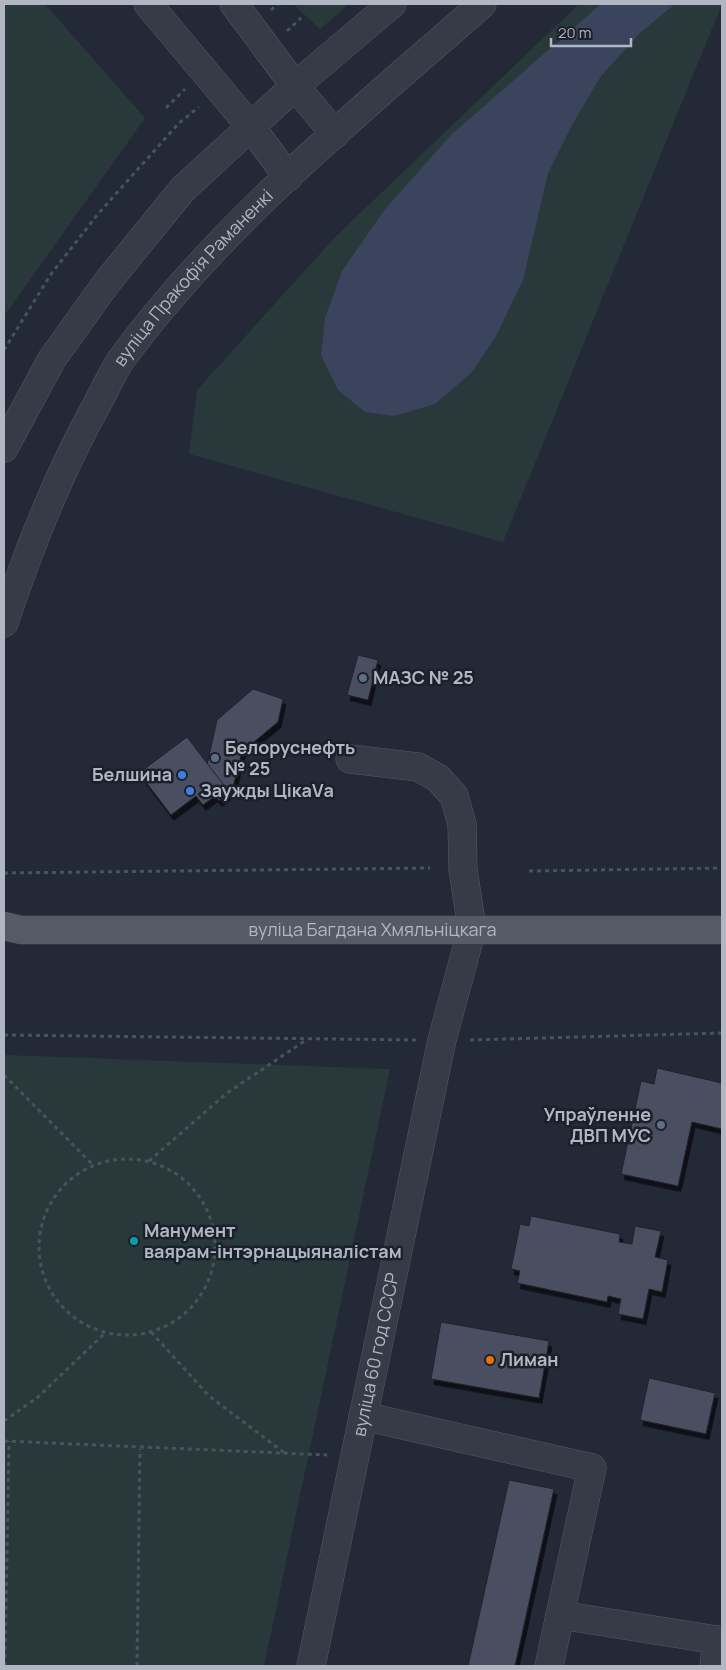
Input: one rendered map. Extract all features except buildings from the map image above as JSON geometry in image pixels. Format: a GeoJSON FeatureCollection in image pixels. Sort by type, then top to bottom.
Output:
{"type":"FeatureCollection","features":[{"type":"Feature","properties":{"kind":"main road","name":"вуліца Багдана Хмяльніцкага"},"geometry":{"type":"LineString","coordinates":[[10,931],[722,930]]}},
{"type":"Feature","properties":{"kind":"street"},"geometry":{"type":"LineString","coordinates":[[148,4],[250,127],[288,177]]}},
{"type":"Feature","properties":{"kind":"street"},"geometry":{"type":"LineString","coordinates":[[234,4],[294,86],[335,134]]}},
{"type":"Feature","properties":{"kind":"street"},"geometry":{"type":"LineString","coordinates":[[4,448],[52,359],[108,281],[183,189],[294,86],[392,4]]}},
{"type":"Feature","properties":{"kind":"street","name":"вуліца Пракофія Раманенкі"},"geometry":{"type":"LineString","coordinates":[[4,623],[29,548],[71,451],[122,359],[197,267],[288,177],[482,4]]}},
{"type":"Feature","properties":{"kind":"street"},"geometry":{"type":"LineString","coordinates":[[350,759],[418,767],[438,778],[454,796],[462,824],[463,869],[472,929]]}},
{"type":"Feature","properties":{"kind":"street","name":"вуліца 60 год СССР"},"geometry":{"type":"LineString","coordinates":[[311,1666],[442,1040],[472,929]]}},
{"type":"Feature","properties":{"kind":"street"},"geometry":{"type":"LineString","coordinates":[[363,1416],[592,1468],[549,1666]]}},
{"type":"Feature","properties":{"kind":"street"},"geometry":{"type":"LineString","coordinates":[[560,1616],[718,1649]]}},
{"type":"Feature","properties":{"kind":"path"},"geometry":{"type":"LineString","coordinates":[[166,108],[191,84]]}},
{"type":"Feature","properties":{"kind":"path"},"geometry":{"type":"LineString","coordinates":[[4,350],[51,274],[98,214],[179,123],[205,101]]}},
{"type":"Feature","properties":{"kind":"path"},"geometry":{"type":"LineString","coordinates":[[4,873],[430,868]]}},
{"type":"Feature","properties":{"kind":"path"},"geometry":{"type":"LineString","coordinates":[[529,871],[722,869]]}},
{"type":"Feature","properties":{"kind":"path"},"geometry":{"type":"LineString","coordinates":[[467,1040],[722,1033]]}},
{"type":"Feature","properties":{"kind":"path"},"geometry":{"type":"LineString","coordinates":[[4,1036],[420,1040]]}},
{"type":"Feature","properties":{"kind":"path"},"geometry":{"type":"LineString","coordinates":[[149,1161],[227,1093],[307,1039]]}},
{"type":"Feature","properties":{"kind":"path"},"geometry":{"type":"LineString","coordinates":[[4,1075],[94,1166]]}},
{"type":"Feature","properties":{"kind":"path"},"geometry":{"type":"LineString","coordinates":[[126,1159],[149,1161],[170,1170],[189,1184],[203,1202],[212,1223],[216,1246],[213,1269],[204,1290],[190,1309],[172,1323],[151,1332],[128,1336],[105,1333],[84,1325],[60,1305],[51,1293],[42,1271],[38,1248],[41,1226],[50,1204],[64,1186],[82,1171],[103,1162],[126,1159]]}},
{"type":"Feature","properties":{"kind":"path"},"geometry":{"type":"LineString","coordinates":[[151,1332],[209,1396],[287,1455]]}},
{"type":"Feature","properties":{"kind":"path"},"geometry":{"type":"LineString","coordinates":[[4,1421],[38,1397],[105,1333]]}},
{"type":"Feature","properties":{"kind":"path"},"geometry":{"type":"LineString","coordinates":[[4,1441],[140,1449],[355,1456]]}},
{"type":"Feature","properties":{"kind":"path"},"geometry":{"type":"LineString","coordinates":[[5,1666],[9,1441]]}},
{"type":"Feature","properties":{"kind":"path"},"geometry":{"type":"LineString","coordinates":[[137,1666],[140,1449]]}},
{"type":"Feature","properties":{"kind":"shaded area"},"geometry":{"type":"Polygon","coordinates":[[[4,4],[45,4],[145,118],[4,316],[4,4]]]}},
{"type":"Feature","properties":{"kind":"shaded area"},"geometry":{"type":"Polygon","coordinates":[[[293,4],[349,4],[320,29],[293,4]]]}},
{"type":"Feature","properties":{"kind":"shaded area"},"geometry":{"type":"Polygon","coordinates":[[[579,4],[722,4],[503,542],[189,454],[197,390],[336,236],[579,4]]]}},
{"type":"Feature","properties":{"kind":"shaded area"},"geometry":{"type":"Polygon","coordinates":[[[4,1055],[390,1069],[264,1666],[4,1666],[4,1055]]]}},
{"type":"Feature","properties":{"kind":"water"},"geometry":{"type":"Polygon","coordinates":[[[601,4],[675,4],[640,33],[601,76],[572,125],[548,173],[523,280],[496,336],[472,372],[435,404],[394,416],[365,412],[338,390],[321,355],[325,318],[342,271],[386,208],[452,134],[601,4]]]}},
{"type":"Feature","properties":{"kind":"place","name":"МАЗС № 25"},"geometry":{"type":"Point","coordinates":[363,678]}},
{"type":"Feature","properties":{"kind":"place","name":"Белоруснефть № 25"},"geometry":{"type":"Point","coordinates":[215,758]}},
{"type":"Feature","properties":{"kind":"place","name":"Белшина"},"geometry":{"type":"Point","coordinates":[182,775]}},
{"type":"Feature","properties":{"kind":"place","name":"Заужды ЦікаVа"},"geometry":{"type":"Point","coordinates":[190,791]}},
{"type":"Feature","properties":{"kind":"place","name":"Упраўленне ДВП МУС"},"geometry":{"type":"Point","coordinates":[661,1125]}},
{"type":"Feature","properties":{"kind":"place","name":"Манумент ваярам-інтэрнацыяналістам"},"geometry":{"type":"Point","coordinates":[134,1241]}},
{"type":"Feature","properties":{"kind":"place","name":"Лиман"},"geometry":{"type":"Point","coordinates":[490,1360]}}]}
